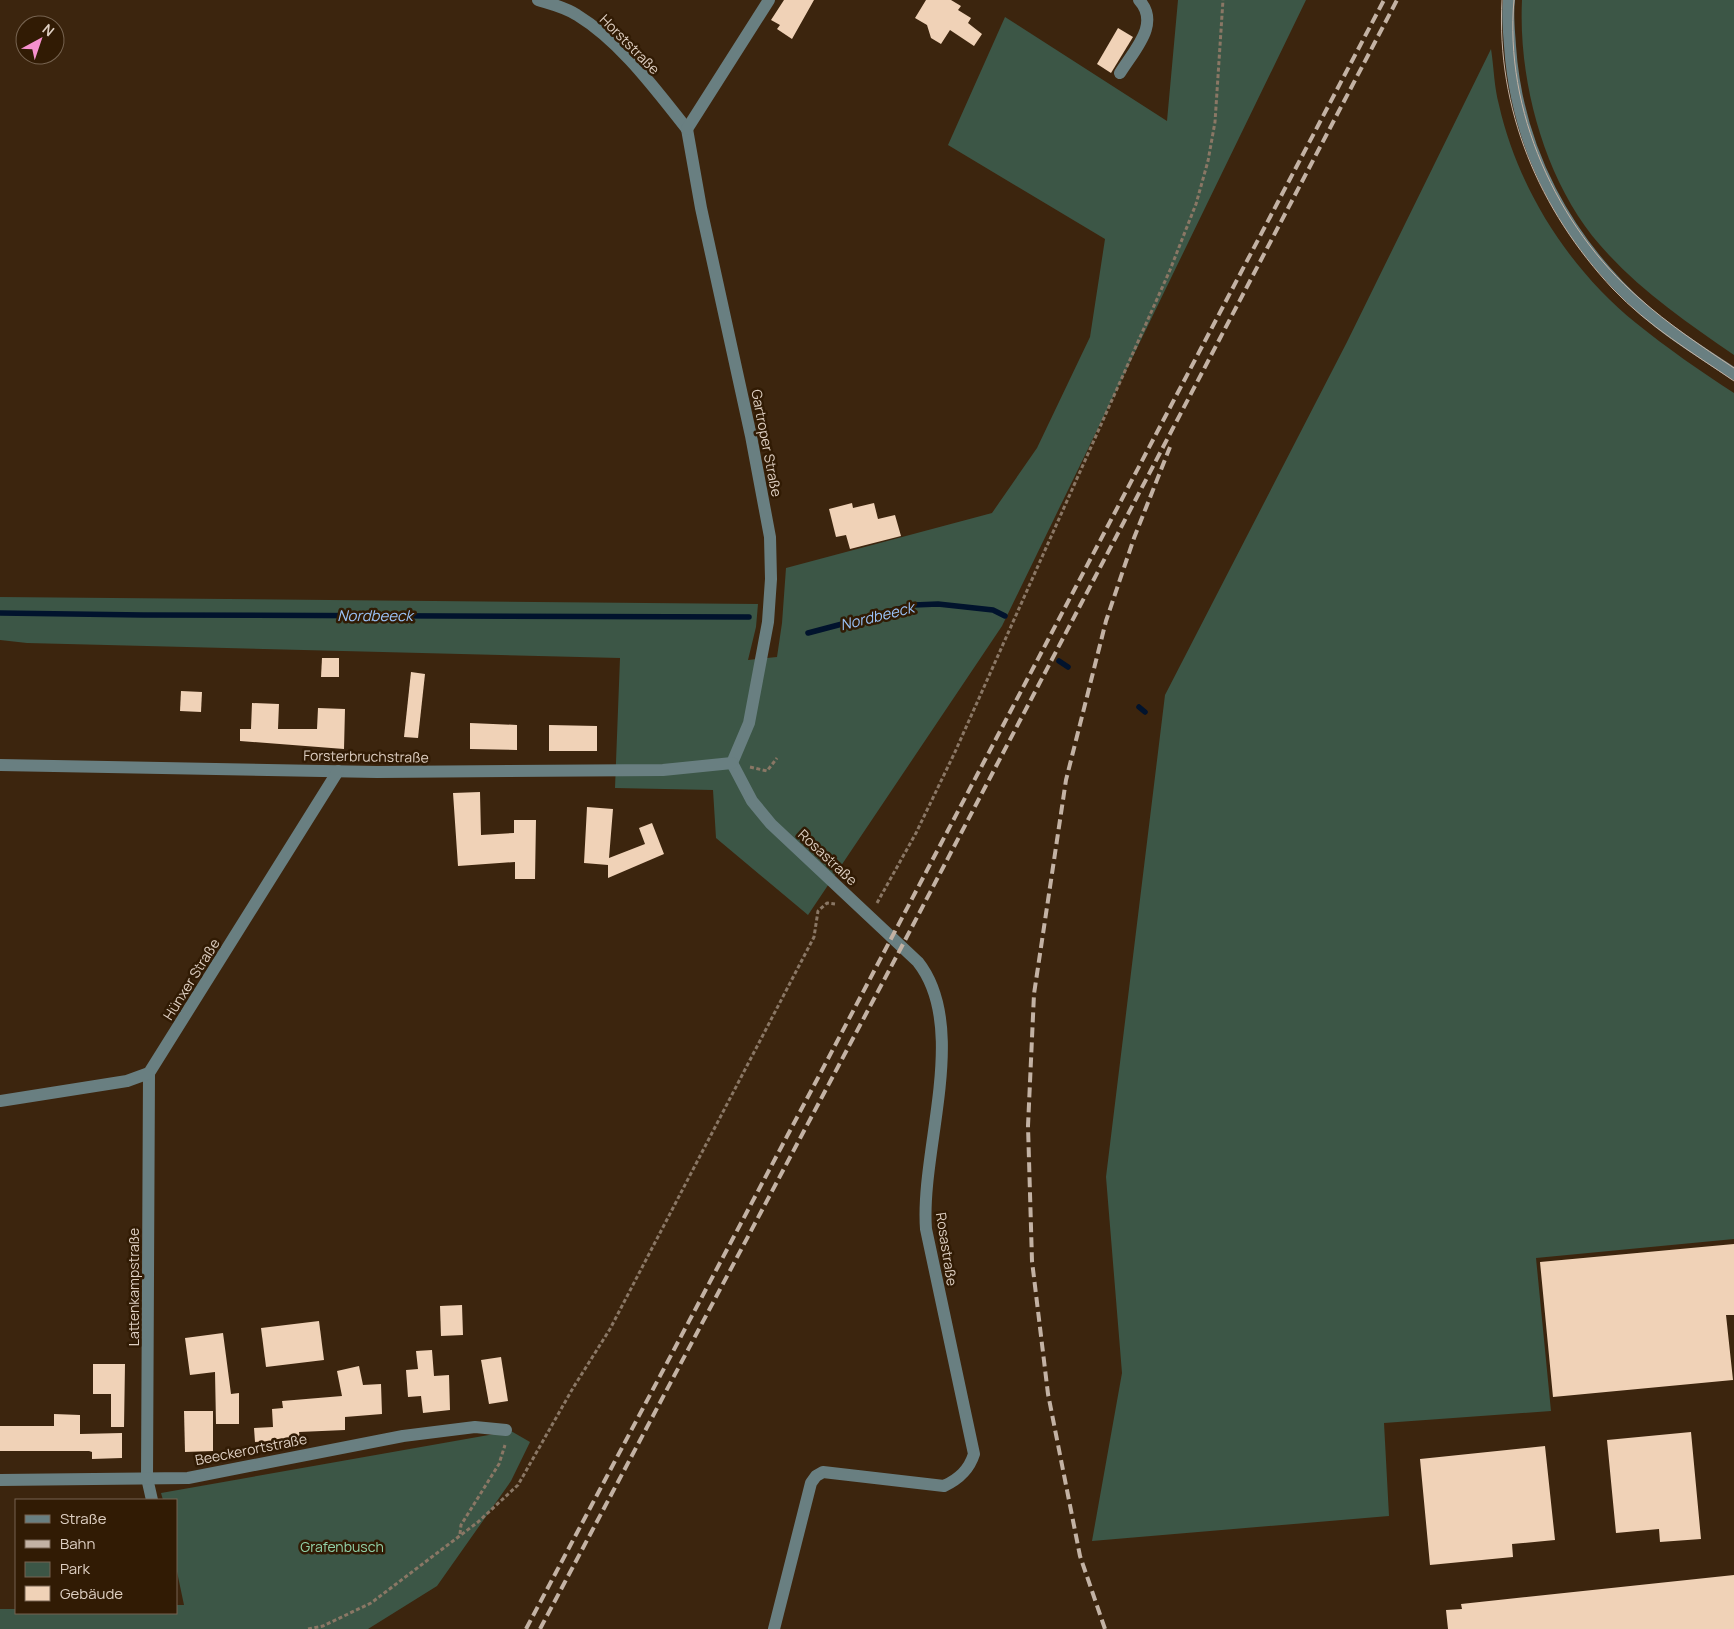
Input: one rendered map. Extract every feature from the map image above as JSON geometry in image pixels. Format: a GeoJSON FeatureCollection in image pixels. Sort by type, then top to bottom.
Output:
{"type":"FeatureCollection","features":[{"type":"Feature","properties":{"kind":"street","name":"Horststraße"},"geometry":{"type":"LineString","coordinates":[[538,0],[567,9],[593,26],[640,72],[687,129]]}},
{"type":"Feature","properties":{"kind":"street"},"geometry":{"type":"LineString","coordinates":[[687,129],[769,0]]}},
{"type":"Feature","properties":{"kind":"street"},"geometry":{"type":"LineString","coordinates":[[1120,74],[1145,32],[1149,18],[1146,8],[1139,0]]}},
{"type":"Feature","properties":{"kind":"street"},"geometry":{"type":"LineString","coordinates":[[1508,5],[1512,72],[1522,122],[1538,166],[1558,208],[1582,244],[1610,278],[1645,311],[1734,374]]}},
{"type":"Feature","properties":{"kind":"street","name":"Gartroper Straße"},"geometry":{"type":"LineString","coordinates":[[687,129],[701,208],[751,436],[770,537],[771,579],[768,622],[749,723],[732,763]]}},
{"type":"Feature","properties":{"kind":"street","name":"Rosastraße"},"geometry":{"type":"LineString","coordinates":[[732,763],[752,801],[771,824],[918,962],[931,980],[936,993],[942,1048],[929,1162],[925,1211],[926,1229],[974,1454],[971,1464],[964,1472],[955,1481],[944,1486],[823,1472],[816,1476],[811,1483],[774,1629]]}},
{"type":"Feature","properties":{"kind":"street","name":"Forsterbruchstraße"},"geometry":{"type":"LineString","coordinates":[[0,765],[386,772],[663,770],[732,763]]}},
{"type":"Feature","properties":{"kind":"street","name":"Hünxer Straße"},"geometry":{"type":"LineString","coordinates":[[149,1074],[338,771]]}},
{"type":"Feature","properties":{"kind":"street"},"geometry":{"type":"LineString","coordinates":[[0,1102],[127,1081],[149,1074]]}},
{"type":"Feature","properties":{"kind":"street","name":"Lattenkampstraße"},"geometry":{"type":"LineString","coordinates":[[149,1074],[146,1478],[152,1499]]}},
{"type":"Feature","properties":{"kind":"street","name":"Beeckerortstraße"},"geometry":{"type":"LineString","coordinates":[[0,1480],[188,1478],[403,1436],[475,1427],[506,1430]]}},
{"type":"Feature","properties":{"kind":"path"},"geometry":{"type":"LineString","coordinates":[[870,917],[916,833],[959,743],[1170,270],[1196,204],[1216,122],[1223,0]]}},
{"type":"Feature","properties":{"kind":"path"},"geometry":{"type":"LineString","coordinates":[[732,763],[767,771],[777,758]]}},
{"type":"Feature","properties":{"kind":"path"},"geometry":{"type":"LineString","coordinates":[[308,1629],[323,1626],[371,1603],[460,1535],[518,1486],[573,1388],[610,1329],[814,937],[818,911],[827,903],[842,909]]}},
{"type":"Feature","properties":{"kind":"path"},"geometry":{"type":"LineString","coordinates":[[460,1535],[461,1525],[499,1464],[504,1452],[506,1430]]}},
{"type":"Feature","properties":{"kind":"green space"},"geometry":{"type":"Polygon","coordinates":[[[1178,0],[1306,0],[1002,626],[808,915],[716,838],[713,790],[615,788],[620,658],[27,643],[0,640],[0,597],[758,604],[756,627],[748,660],[777,657],[782,623],[786,568],[992,513],[1037,448],[1090,337],[1105,239],[948,145],[1005,17],[1167,121],[1178,0]]]}},
{"type":"Feature","properties":{"kind":"green space"},"geometry":{"type":"Polygon","coordinates":[[[1522,0],[1734,0],[1734,355],[1681,317],[1630,276],[1600,245],[1581,220],[1564,192],[1550,161],[1530,97],[1522,31],[1522,0]]]}},
{"type":"Feature","properties":{"kind":"green space"},"geometry":{"type":"Polygon","coordinates":[[[1491,49],[1497,98],[1519,167],[1533,197],[1568,252],[1589,278],[1636,323],[1734,393],[1734,1239],[1536,1258],[1551,1411],[1384,1423],[1389,1516],[1092,1541],[1122,1373],[1106,1177],[1165,695],[1347,342],[1491,49]]]}},
{"type":"Feature","properties":{"kind":"green space","name":"Grafenbusch"},"geometry":{"type":"Polygon","coordinates":[[[511,1431],[530,1442],[511,1481],[437,1586],[368,1629],[0,1629],[0,1609],[15,1609],[15,1614],[178,1614],[178,1605],[184,1605],[178,1576],[178,1499],[163,1499],[161,1493],[511,1431]]]}},
{"type":"Feature","properties":{"kind":"building"},"geometry":{"type":"Polygon","coordinates":[[[784,0],[814,0],[792,39],[777,29],[780,25],[771,20],[784,0]]]}},
{"type":"Feature","properties":{"kind":"building"},"geometry":{"type":"Polygon","coordinates":[[[926,0],[951,0],[961,6],[958,10],[971,18],[968,23],[982,34],[974,46],[950,30],[941,44],[931,38],[927,25],[915,18],[926,0]]]}},
{"type":"Feature","properties":{"kind":"building"},"geometry":{"type":"Polygon","coordinates":[[[1118,28],[1133,37],[1111,73],[1097,64],[1118,28]]]}},
{"type":"Feature","properties":{"kind":"building"},"geometry":{"type":"Polygon","coordinates":[[[852,503],[853,508],[874,503],[878,519],[895,515],[901,536],[850,549],[846,535],[836,537],[829,509],[852,503]]]}},
{"type":"Feature","properties":{"kind":"building"},"geometry":{"type":"Polygon","coordinates":[[[322,658],[339,658],[339,677],[321,677],[322,658]]]}},
{"type":"Feature","properties":{"kind":"building"},"geometry":{"type":"Polygon","coordinates":[[[411,672],[425,674],[418,738],[404,737],[411,672]]]}},
{"type":"Feature","properties":{"kind":"building"},"geometry":{"type":"Polygon","coordinates":[[[181,691],[202,692],[201,712],[180,711],[181,691]]]}},
{"type":"Feature","properties":{"kind":"building"},"geometry":{"type":"Polygon","coordinates":[[[252,703],[279,704],[278,729],[317,729],[318,708],[345,709],[344,749],[240,741],[240,729],[251,729],[252,703]]]}},
{"type":"Feature","properties":{"kind":"building"},"geometry":{"type":"Polygon","coordinates":[[[470,723],[517,725],[517,750],[470,749],[470,723]]]}},
{"type":"Feature","properties":{"kind":"building"},"geometry":{"type":"Polygon","coordinates":[[[549,725],[597,726],[597,751],[549,751],[549,725]]]}},
{"type":"Feature","properties":{"kind":"building"},"geometry":{"type":"Polygon","coordinates":[[[480,792],[481,835],[514,833],[514,820],[536,820],[535,879],[515,879],[515,862],[458,866],[453,793],[480,792]]]}},
{"type":"Feature","properties":{"kind":"building"},"geometry":{"type":"Polygon","coordinates":[[[587,807],[613,809],[609,858],[645,844],[639,828],[652,823],[664,854],[608,878],[608,865],[584,863],[587,807]]]}},
{"type":"Feature","properties":{"kind":"building"},"geometry":{"type":"Polygon","coordinates":[[[1734,1244],[1734,1315],[1726,1315],[1733,1380],[1553,1397],[1540,1262],[1734,1244]]]}},
{"type":"Feature","properties":{"kind":"building"},"geometry":{"type":"Polygon","coordinates":[[[462,1305],[463,1335],[441,1336],[440,1306],[462,1305]]]}},
{"type":"Feature","properties":{"kind":"building"},"geometry":{"type":"Polygon","coordinates":[[[319,1321],[324,1360],[266,1367],[261,1328],[319,1321]]]}},
{"type":"Feature","properties":{"kind":"building"},"geometry":{"type":"Polygon","coordinates":[[[223,1333],[231,1394],[239,1393],[239,1424],[216,1424],[215,1372],[190,1375],[185,1338],[223,1333]]]}},
{"type":"Feature","properties":{"kind":"building"},"geometry":{"type":"Polygon","coordinates":[[[432,1350],[434,1376],[449,1375],[450,1410],[423,1413],[421,1396],[408,1397],[406,1370],[418,1369],[416,1351],[432,1350]]]}},
{"type":"Feature","properties":{"kind":"building"},"geometry":{"type":"Polygon","coordinates":[[[501,1357],[508,1401],[489,1404],[481,1360],[501,1357]]]}},
{"type":"Feature","properties":{"kind":"building"},"geometry":{"type":"Polygon","coordinates":[[[93,1364],[125,1364],[124,1427],[111,1427],[111,1394],[93,1394],[93,1364]]]}},
{"type":"Feature","properties":{"kind":"building"},"geometry":{"type":"Polygon","coordinates":[[[359,1366],[363,1385],[381,1384],[382,1414],[345,1417],[345,1430],[299,1432],[300,1439],[255,1442],[254,1428],[273,1427],[272,1409],[283,1408],[282,1401],[342,1396],[337,1371],[359,1366]]]}},
{"type":"Feature","properties":{"kind":"building"},"geometry":{"type":"Polygon","coordinates":[[[184,1411],[213,1411],[213,1451],[185,1452],[184,1411]]]}},
{"type":"Feature","properties":{"kind":"building"},"geometry":{"type":"Polygon","coordinates":[[[54,1414],[80,1415],[80,1434],[122,1433],[122,1458],[92,1459],[92,1452],[89,1451],[0,1451],[0,1426],[54,1426],[54,1414]]]}},
{"type":"Feature","properties":{"kind":"building"},"geometry":{"type":"Polygon","coordinates":[[[1691,1432],[1701,1539],[1660,1542],[1659,1529],[1616,1533],[1607,1440],[1691,1432]]]}},
{"type":"Feature","properties":{"kind":"building"},"geometry":{"type":"Polygon","coordinates":[[[1545,1446],[1555,1540],[1512,1544],[1513,1557],[1430,1565],[1420,1459],[1545,1446]]]}},
{"type":"Feature","properties":{"kind":"building"},"geometry":{"type":"Polygon","coordinates":[[[1734,1575],[1734,1629],[1448,1629],[1446,1610],[1462,1609],[1461,1604],[1734,1575]]]}},
{"type":"Feature","properties":{"kind":"waterway","name":"Nordbeeck"},"geometry":{"type":"LineString","coordinates":[[808,633],[914,605],[938,604],[993,610],[1005,616]]}},
{"type":"Feature","properties":{"kind":"waterway","name":"Nordbeeck"},"geometry":{"type":"LineString","coordinates":[[0,613],[749,617]]}},
{"type":"Feature","properties":{"kind":"waterway","name":"Nordbeeck"},"geometry":{"type":"LineString","coordinates":[[1059,661],[1068,667]]}},
{"type":"Feature","properties":{"kind":"waterway","name":"Nordbeeck"},"geometry":{"type":"LineString","coordinates":[[1139,707],[1145,712]]}},
{"type":"Feature","properties":{"kind":"tram line"},"geometry":{"type":"LineString","coordinates":[[1502,0],[1502,40],[1506,80],[1515,119],[1528,156],[1544,192],[1564,226],[1613,289],[1641,315],[1734,381]]}},
{"type":"Feature","properties":{"kind":"tram line"},"geometry":{"type":"LineString","coordinates":[[1514,0],[1513,41],[1518,83],[1527,124],[1542,163],[1560,201],[1583,237],[1609,269],[1639,298],[1673,326],[1734,368]]}},
{"type":"Feature","properties":{"kind":"railway"},"geometry":{"type":"LineString","coordinates":[[526,1629],[1384,0]]}},
{"type":"Feature","properties":{"kind":"railway"},"geometry":{"type":"LineString","coordinates":[[540,1629],[902,946],[1397,0]]}},
{"type":"Feature","properties":{"kind":"railway"},"geometry":{"type":"LineString","coordinates":[[1105,1629],[1080,1556],[1048,1394],[1032,1261],[1028,1126],[1034,994],[1066,780],[1106,621],[1134,538],[1170,447]]}}]}
